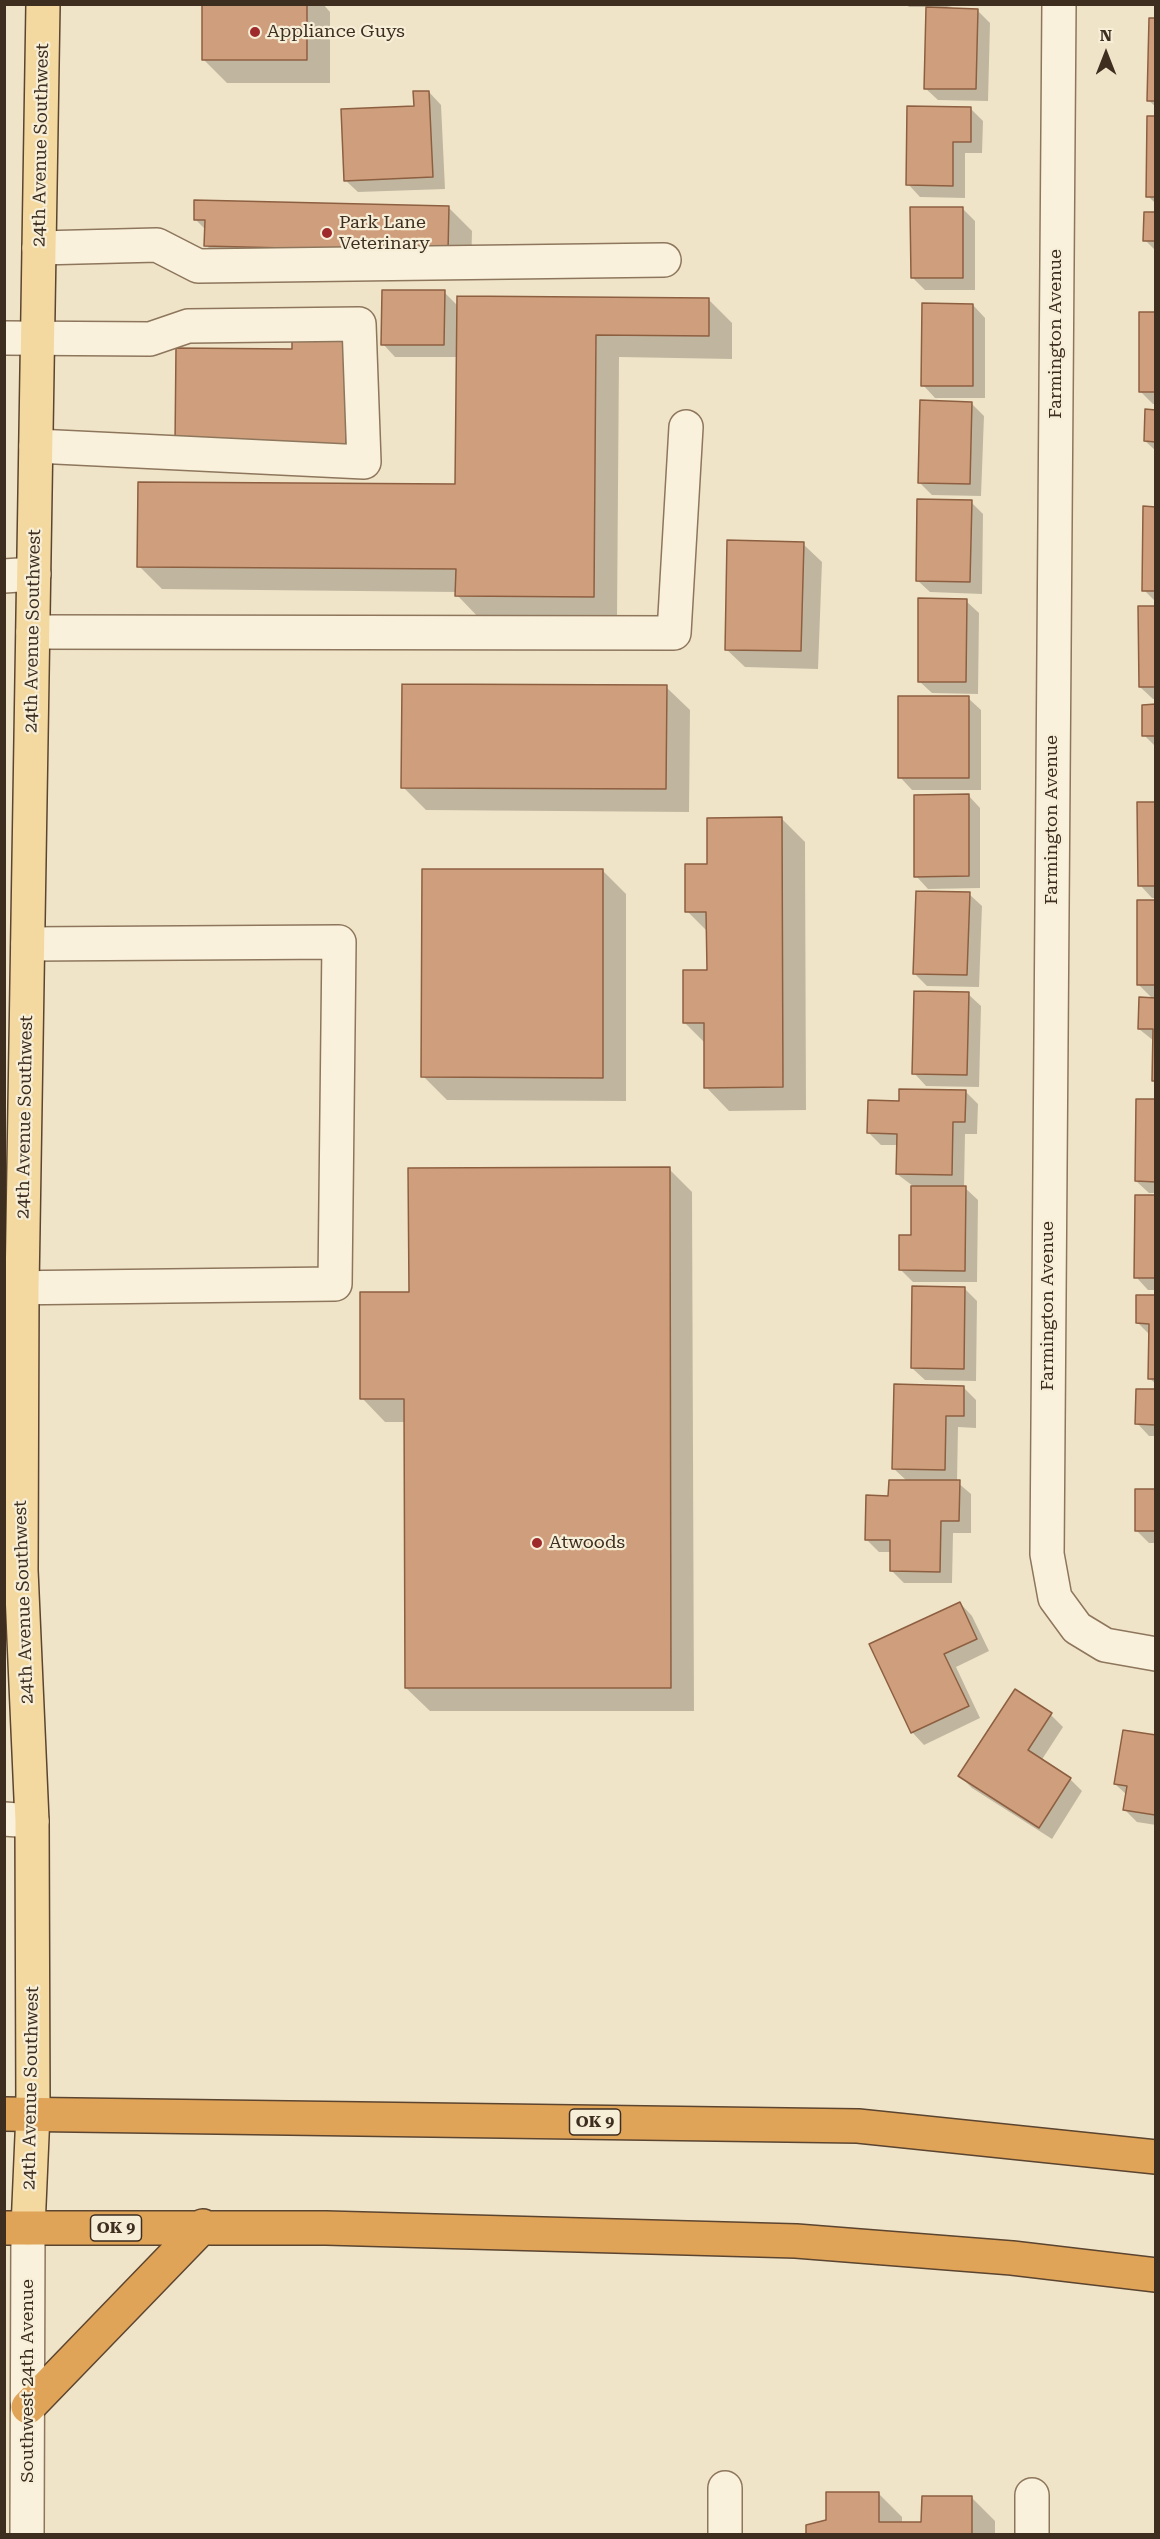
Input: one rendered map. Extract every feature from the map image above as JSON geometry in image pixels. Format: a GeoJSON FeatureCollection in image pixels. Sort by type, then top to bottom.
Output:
{"type":"FeatureCollection","features":[{"type":"Feature","properties":{"kind":"highway","name":"OK 9"},"geometry":{"type":"LineString","coordinates":[[19,2113],[858,2126],[1155,2157]]}},
{"type":"Feature","properties":{"kind":"highway","name":"OK 9"},"geometry":{"type":"LineString","coordinates":[[16,2228],[203,2226],[796,2241],[1012,2258],[1155,2275]]}},
{"type":"Feature","properties":{"kind":"highway"},"geometry":{"type":"LineString","coordinates":[[28,2407],[203,2226]]}},
{"type":"Feature","properties":{"kind":"main road","name":"24th Avenue Southwest"},"geometry":{"type":"LineString","coordinates":[[16,2228],[19,2113],[18,1820],[13,1570],[13,1288],[28,944],[33,632],[19,575],[36,446],[43,4]]}},
{"type":"Feature","properties":{"kind":"street","name":"Farmington Avenue"},"geometry":{"type":"LineString","coordinates":[[1059,4],[1047,1554],[1054,1598],[1077,1628],[1105,1645],[1155,1654]]}},
{"type":"Feature","properties":{"kind":"street"},"geometry":{"type":"LineString","coordinates":[[39,248],[157,245],[198,266],[664,260]]}},
{"type":"Feature","properties":{"kind":"street"},"geometry":{"type":"LineString","coordinates":[[4,338],[150,339],[188,326],[359,324],[364,462],[36,446]]}},
{"type":"Feature","properties":{"kind":"street"},"geometry":{"type":"LineString","coordinates":[[33,632],[674,633],[686,427]]}},
{"type":"Feature","properties":{"kind":"street"},"geometry":{"type":"LineString","coordinates":[[13,1288],[336,1284],[339,942],[28,944]]}},
{"type":"Feature","properties":{"kind":"street","name":"Southwest 24th Avenue"},"geometry":{"type":"LineString","coordinates":[[16,2228],[28,2407],[27,2535]]}},
{"type":"Feature","properties":{"kind":"street"},"geometry":{"type":"LineString","coordinates":[[725,2488],[725,2535]]}},
{"type":"Feature","properties":{"kind":"street"},"geometry":{"type":"LineString","coordinates":[[1032,2495],[1032,2535]]}},
{"type":"Feature","properties":{"kind":"building","name":"Appliance Guys"},"geometry":{"type":"Polygon","coordinates":[[[202,4],[307,4],[307,60],[202,60],[202,4]]]}},
{"type":"Feature","properties":{"kind":"building"},"geometry":{"type":"Polygon","coordinates":[[[926,7],[978,9],[976,89],[924,89],[926,7]]]}},
{"type":"Feature","properties":{"kind":"building"},"geometry":{"type":"Polygon","coordinates":[[[1149,18],[1156,18],[1156,101],[1147,101],[1149,18]]]}},
{"type":"Feature","properties":{"kind":"building"},"geometry":{"type":"Polygon","coordinates":[[[413,91],[429,91],[433,177],[344,181],[341,109],[414,106],[413,91]]]}},
{"type":"Feature","properties":{"kind":"building"},"geometry":{"type":"Polygon","coordinates":[[[907,106],[971,107],[971,142],[953,142],[953,186],[906,185],[907,106]]]}},
{"type":"Feature","properties":{"kind":"building"},"geometry":{"type":"Polygon","coordinates":[[[1147,116],[1156,116],[1156,197],[1146,197],[1147,116]]]}},
{"type":"Feature","properties":{"kind":"building","name":"Park Lane Veterinary"},"geometry":{"type":"Polygon","coordinates":[[[194,200],[449,206],[448,252],[204,246],[205,220],[194,220],[194,200]]]}},
{"type":"Feature","properties":{"kind":"building"},"geometry":{"type":"Polygon","coordinates":[[[910,207],[963,207],[963,278],[911,278],[910,207]]]}},
{"type":"Feature","properties":{"kind":"building"},"geometry":{"type":"Polygon","coordinates":[[[1144,212],[1156,212],[1156,241],[1143,241],[1144,212]]]}},
{"type":"Feature","properties":{"kind":"building"},"geometry":{"type":"Polygon","coordinates":[[[382,290],[445,290],[444,345],[381,345],[382,290]]]}},
{"type":"Feature","properties":{"kind":"building"},"geometry":{"type":"Polygon","coordinates":[[[457,296],[709,298],[709,336],[596,335],[594,597],[455,596],[456,569],[137,567],[138,482],[455,484],[457,296]]]}},
{"type":"Feature","properties":{"kind":"building"},"geometry":{"type":"Polygon","coordinates":[[[922,303],[973,304],[973,386],[921,386],[922,303]]]}},
{"type":"Feature","properties":{"kind":"building"},"geometry":{"type":"Polygon","coordinates":[[[1139,312],[1156,312],[1156,392],[1139,392],[1139,312]]]}},
{"type":"Feature","properties":{"kind":"building"},"geometry":{"type":"Polygon","coordinates":[[[292,335],[347,335],[346,444],[175,443],[176,348],[292,349],[292,335]]]}},
{"type":"Feature","properties":{"kind":"building"},"geometry":{"type":"Polygon","coordinates":[[[920,400],[972,402],[970,484],[918,483],[920,400]]]}},
{"type":"Feature","properties":{"kind":"building"},"geometry":{"type":"Polygon","coordinates":[[[1145,409],[1156,410],[1156,442],[1144,441],[1145,409]]]}},
{"type":"Feature","properties":{"kind":"building"},"geometry":{"type":"Polygon","coordinates":[[[917,499],[972,500],[970,582],[916,581],[917,499]]]}},
{"type":"Feature","properties":{"kind":"building"},"geometry":{"type":"Polygon","coordinates":[[[1143,506],[1156,507],[1156,591],[1142,591],[1143,506]]]}},
{"type":"Feature","properties":{"kind":"building"},"geometry":{"type":"Polygon","coordinates":[[[727,540],[804,542],[801,651],[725,650],[727,540]]]}},
{"type":"Feature","properties":{"kind":"building"},"geometry":{"type":"Polygon","coordinates":[[[918,598],[967,599],[966,682],[918,682],[918,598]]]}},
{"type":"Feature","properties":{"kind":"building"},"geometry":{"type":"Polygon","coordinates":[[[1138,606],[1156,606],[1156,687],[1139,687],[1138,606]]]}},
{"type":"Feature","properties":{"kind":"building"},"geometry":{"type":"Polygon","coordinates":[[[402,684],[667,685],[666,789],[401,788],[402,684]]]}},
{"type":"Feature","properties":{"kind":"building"},"geometry":{"type":"Polygon","coordinates":[[[898,696],[969,696],[969,778],[898,778],[898,696]]]}},
{"type":"Feature","properties":{"kind":"building"},"geometry":{"type":"Polygon","coordinates":[[[1156,704],[1156,736],[1142,736],[1142,705],[1156,704]]]}},
{"type":"Feature","properties":{"kind":"building"},"geometry":{"type":"Polygon","coordinates":[[[969,794],[969,876],[914,877],[914,795],[969,794]]]}},
{"type":"Feature","properties":{"kind":"building"},"geometry":{"type":"Polygon","coordinates":[[[1137,802],[1156,802],[1156,886],[1138,886],[1137,802]]]}},
{"type":"Feature","properties":{"kind":"building"},"geometry":{"type":"Polygon","coordinates":[[[782,817],[783,1087],[704,1088],[704,1023],[683,1023],[683,970],[707,970],[706,912],[685,912],[685,864],[707,864],[707,818],[782,817]]]}},
{"type":"Feature","properties":{"kind":"building"},"geometry":{"type":"Polygon","coordinates":[[[422,869],[603,869],[603,1078],[421,1077],[422,869]]]}},
{"type":"Feature","properties":{"kind":"building"},"geometry":{"type":"Polygon","coordinates":[[[916,891],[970,892],[967,975],[913,974],[916,891]]]}},
{"type":"Feature","properties":{"kind":"building"},"geometry":{"type":"Polygon","coordinates":[[[1137,900],[1156,900],[1156,985],[1137,985],[1137,900]]]}},
{"type":"Feature","properties":{"kind":"building"},"geometry":{"type":"Polygon","coordinates":[[[914,991],[969,992],[967,1075],[912,1074],[914,991]]]}},
{"type":"Feature","properties":{"kind":"building"},"geometry":{"type":"Polygon","coordinates":[[[1139,997],[1156,998],[1156,1081],[1152,1081],[1153,1029],[1138,1029],[1139,997]]]}},
{"type":"Feature","properties":{"kind":"building"},"geometry":{"type":"Polygon","coordinates":[[[899,1089],[966,1090],[965,1122],[953,1122],[952,1175],[896,1174],[897,1134],[867,1133],[868,1100],[899,1101],[899,1089]]]}},
{"type":"Feature","properties":{"kind":"building"},"geometry":{"type":"Polygon","coordinates":[[[1136,1099],[1156,1099],[1156,1182],[1135,1181],[1136,1099]]]}},
{"type":"Feature","properties":{"kind":"building","name":"Atwoods"},"geometry":{"type":"Polygon","coordinates":[[[670,1167],[671,1688],[405,1688],[404,1399],[360,1399],[360,1292],[409,1292],[408,1168],[670,1167]]]}},
{"type":"Feature","properties":{"kind":"building"},"geometry":{"type":"Polygon","coordinates":[[[911,1186],[966,1186],[965,1271],[899,1270],[899,1235],[911,1235],[911,1186]]]}},
{"type":"Feature","properties":{"kind":"building"},"geometry":{"type":"Polygon","coordinates":[[[1135,1195],[1156,1195],[1156,1278],[1134,1278],[1135,1195]]]}},
{"type":"Feature","properties":{"kind":"building"},"geometry":{"type":"Polygon","coordinates":[[[912,1286],[965,1287],[964,1369],[911,1368],[912,1286]]]}},
{"type":"Feature","properties":{"kind":"building"},"geometry":{"type":"Polygon","coordinates":[[[1136,1295],[1156,1295],[1156,1379],[1148,1379],[1149,1324],[1136,1323],[1136,1295]]]}},
{"type":"Feature","properties":{"kind":"building"},"geometry":{"type":"Polygon","coordinates":[[[894,1384],[964,1386],[964,1416],[946,1416],[945,1470],[892,1469],[894,1384]]]}},
{"type":"Feature","properties":{"kind":"building"},"geometry":{"type":"Polygon","coordinates":[[[1136,1389],[1156,1389],[1156,1475],[1155,1425],[1135,1424],[1136,1389]]]}},
{"type":"Feature","properties":{"kind":"building"},"geometry":{"type":"Polygon","coordinates":[[[889,1480],[960,1480],[959,1521],[941,1521],[940,1572],[890,1571],[890,1540],[865,1540],[866,1495],[888,1496],[889,1480]]]}},
{"type":"Feature","properties":{"kind":"building"},"geometry":{"type":"Polygon","coordinates":[[[1135,1489],[1156,1489],[1156,1587],[1155,1531],[1135,1531],[1135,1489]]]}},
{"type":"Feature","properties":{"kind":"building"},"geometry":{"type":"Polygon","coordinates":[[[960,1602],[977,1639],[944,1654],[969,1706],[911,1733],[869,1644],[960,1602]]]}},
{"type":"Feature","properties":{"kind":"building"},"geometry":{"type":"Polygon","coordinates":[[[1015,1689],[1052,1713],[1028,1750],[1071,1778],[1039,1828],[958,1776],[1015,1689]]]}},
{"type":"Feature","properties":{"kind":"building"},"geometry":{"type":"Polygon","coordinates":[[[1123,1730],[1156,1735],[1155,1815],[1123,1810],[1127,1786],[1114,1784],[1123,1730]]]}},
{"type":"Feature","properties":{"kind":"building"},"geometry":{"type":"Polygon","coordinates":[[[826,2492],[879,2492],[879,2522],[921,2522],[922,2496],[972,2496],[972,2534],[806,2534],[806,2525],[826,2520],[826,2492]]]}},
{"type":"Feature","properties":{"kind":"place","name":"Appliance Guys"},"geometry":{"type":"Point","coordinates":[255,32]}},
{"type":"Feature","properties":{"kind":"place","name":"Park Lane Veterinary"},"geometry":{"type":"Point","coordinates":[327,233]}},
{"type":"Feature","properties":{"kind":"place","name":"Atwoods"},"geometry":{"type":"Point","coordinates":[537,1543]}}]}
